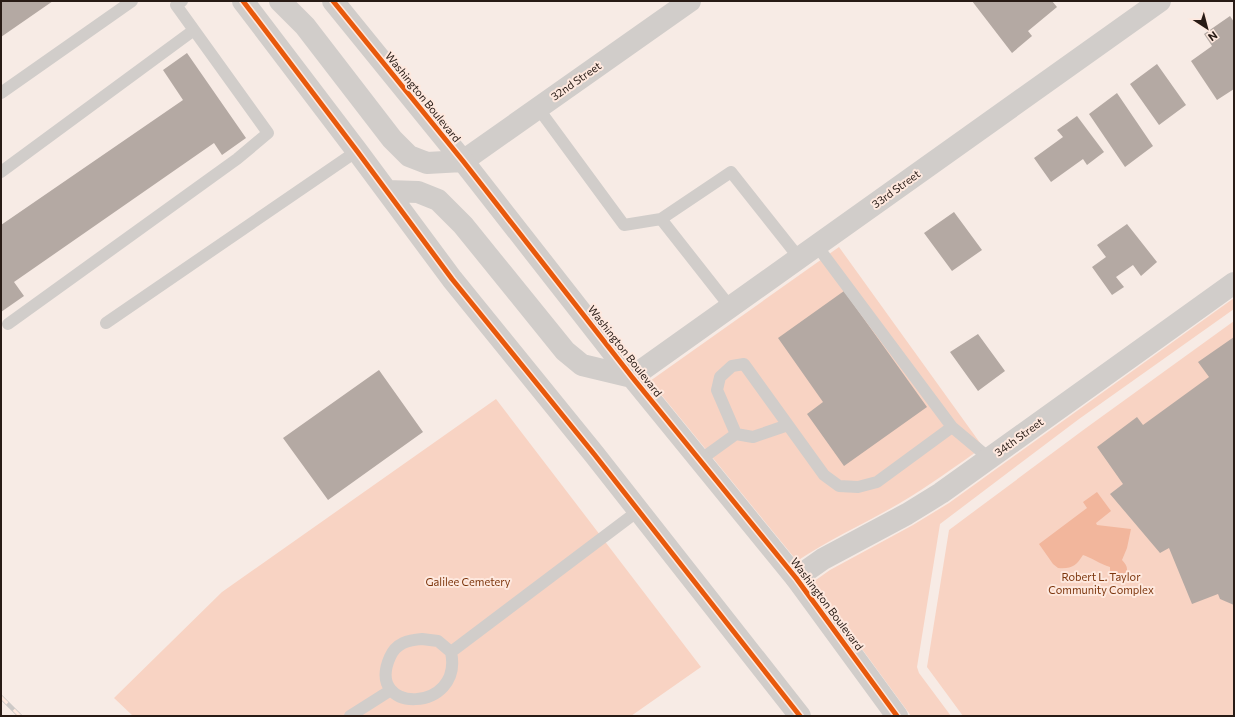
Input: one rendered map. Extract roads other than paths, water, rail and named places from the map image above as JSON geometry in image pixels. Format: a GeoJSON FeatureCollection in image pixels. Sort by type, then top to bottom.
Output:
{"type":"FeatureCollection","features":[{"type":"Feature","properties":{"kind":"main road"},"geometry":{"type":"LineString","coordinates":[[243,1],[452,279],[800,716]]}},
{"type":"Feature","properties":{"kind":"main road"},"geometry":{"type":"LineString","coordinates":[[280,1],[305,26],[392,139],[409,156],[427,163],[462,161]]}},
{"type":"Feature","properties":{"kind":"main road","name":"Washington Boulevard"},"geometry":{"type":"LineString","coordinates":[[333,1],[462,161],[632,377],[796,578],[897,716]]}},
{"type":"Feature","properties":{"kind":"main road","name":"32nd Street"},"geometry":{"type":"LineString","coordinates":[[462,161],[690,1]]}},
{"type":"Feature","properties":{"kind":"main road","name":"33rd Street"},"geometry":{"type":"LineString","coordinates":[[632,377],[800,259],[1160,1]]}},
{"type":"Feature","properties":{"kind":"main road"},"geometry":{"type":"LineString","coordinates":[[387,191],[418,192],[438,200],[463,225],[565,351],[582,365],[632,377]]}},
{"type":"Feature","properties":{"kind":"main road","name":"34th Street"},"geometry":{"type":"LineString","coordinates":[[796,578],[823,559],[907,514],[941,492],[1234,283]]}},
{"type":"Feature","properties":{"kind":"lane"},"geometry":{"type":"LineString","coordinates":[[1,93],[132,1]]}},
{"type":"Feature","properties":{"kind":"lane"},"geometry":{"type":"LineString","coordinates":[[8,324],[237,159],[268,133],[194,30],[177,2]]}},
{"type":"Feature","properties":{"kind":"lane"},"geometry":{"type":"LineString","coordinates":[[1,172],[194,30]]}},
{"type":"Feature","properties":{"kind":"lane"},"geometry":{"type":"LineString","coordinates":[[538,108],[624,225],[661,219],[731,172],[800,259]]}},
{"type":"Feature","properties":{"kind":"lane"},"geometry":{"type":"LineString","coordinates":[[106,323],[357,151]]}},
{"type":"Feature","properties":{"kind":"lane"},"geometry":{"type":"LineString","coordinates":[[661,219],[731,308]]}},
{"type":"Feature","properties":{"kind":"lane"},"geometry":{"type":"LineString","coordinates":[[817,246],[952,427],[989,458]]}},
{"type":"Feature","properties":{"kind":"lane"},"geometry":{"type":"LineString","coordinates":[[736,434],[717,390],[720,377],[728,369],[732,366],[744,364],[824,475],[839,486],[858,487],[878,482],[952,427]]}},
{"type":"Feature","properties":{"kind":"lane"},"geometry":{"type":"LineString","coordinates":[[700,460],[736,434],[753,437],[788,425]]}},
{"type":"Feature","properties":{"kind":"lane"},"geometry":{"type":"LineString","coordinates":[[451,652],[638,511]]}},
{"type":"Feature","properties":{"kind":"lane"},"geometry":{"type":"LineString","coordinates":[[422,639],[438,642],[451,652],[453,668],[451,675],[448,682],[433,695],[412,699],[402,698],[395,695],[387,685],[385,676],[387,663],[392,652],[402,643],[409,640],[422,639]]}},
{"type":"Feature","properties":{"kind":"lane"},"geometry":{"type":"LineString","coordinates":[[350,716],[391,690]]}},
{"type":"Feature","properties":{"kind":"railway"},"geometry":{"type":"LineString","coordinates":[[1,697],[20,716]]}},
{"type":"Feature","properties":{"kind":"park label","name":"Galilee Cemetery"},"geometry":{"type":"Point","coordinates":[468,582]}},
{"type":"Feature","properties":{"kind":"park label","name":"Robert L. Taylor Community Complex"},"geometry":{"type":"Point","coordinates":[1101,583]}}]}
